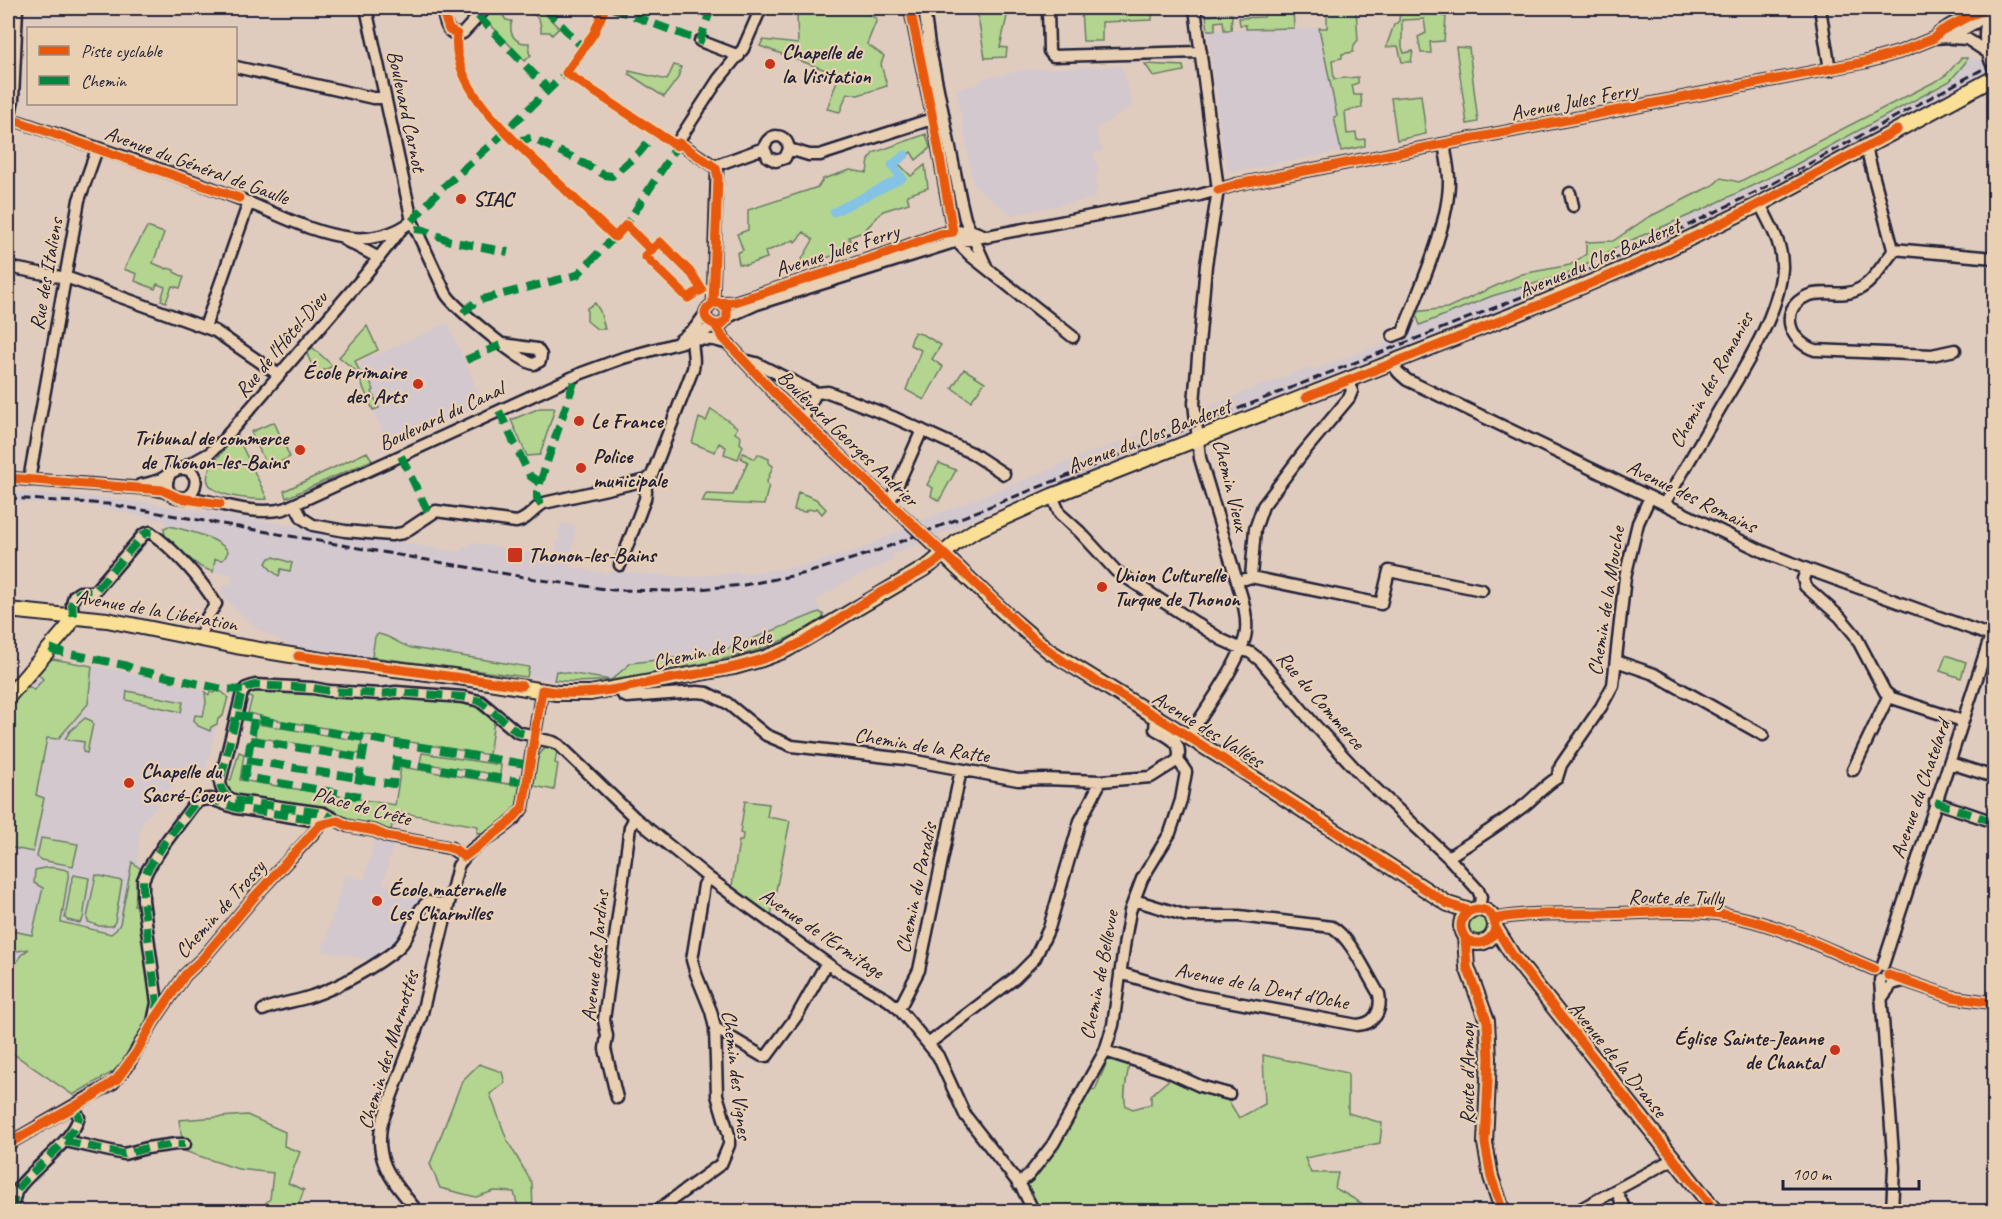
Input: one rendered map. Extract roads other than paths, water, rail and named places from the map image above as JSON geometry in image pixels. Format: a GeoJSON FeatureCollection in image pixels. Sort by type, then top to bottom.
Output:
{"type":"FeatureCollection","features":[{"type":"Feature","properties":{"kind":"main road","name":"Avenue du Clos Banderet"},"geometry":{"type":"LineString","coordinates":[[944,555],[968,534],[1052,496],[1597,281],[1699,235],[1995,78]]}},
{"type":"Feature","properties":{"kind":"main road","name":"Chemin de Ronde"},"geometry":{"type":"LineString","coordinates":[[298,656],[583,694],[741,666],[775,654],[808,639],[944,555]]}},
{"type":"Feature","properties":{"kind":"main road","name":"Avenue des Vallées"},"geometry":{"type":"LineString","coordinates":[[944,555],[1008,616],[1049,651],[1188,736],[1448,904],[1474,910]]}},
{"type":"Feature","properties":{"kind":"main road","name":"Avenue de la Libération"},"geometry":{"type":"LineString","coordinates":[[8,610],[107,620],[298,656]]}},
{"type":"Feature","properties":{"kind":"main road"},"geometry":{"type":"LineString","coordinates":[[33,613],[41,615],[50,624],[54,632],[53,644]]}},
{"type":"Feature","properties":{"kind":"main road"},"geometry":{"type":"LineString","coordinates":[[8,697],[70,625],[72,615]]}},
{"type":"Feature","properties":{"kind":"main road","name":"Avenue des Vallées"},"geometry":{"type":"LineString","coordinates":[[1448,904],[1461,923]]}},
{"type":"Feature","properties":{"kind":"main road"},"geometry":{"type":"LineString","coordinates":[[1467,958],[1492,936],[1495,923],[1488,912],[1474,910],[1464,916],[1461,930],[1465,938],[1472,942],[1482,943]]}},
{"type":"Feature","properties":{"kind":"main road","name":"Avenue de la Dranse"},"geometry":{"type":"LineString","coordinates":[[1495,923],[1512,956],[1716,1212]]}},
{"type":"Feature","properties":{"kind":"main road","name":"Route d'Armoy"},"geometry":{"type":"LineString","coordinates":[[1465,938],[1467,967],[1484,1009],[1487,1027],[1489,1059],[1485,1143],[1491,1177],[1503,1212]]}},
{"type":"Feature","properties":{"kind":"main road","name":"Avenue de la Dranse"},"geometry":{"type":"LineString","coordinates":[[1482,943],[1498,947],[1512,956]]}},
{"type":"Feature","properties":{"kind":"street"},"geometry":{"type":"LineString","coordinates":[[8,118],[13,100],[17,8]]}},
{"type":"Feature","properties":{"kind":"street","name":"Boulevard Carnot"},"geometry":{"type":"LineString","coordinates":[[366,8],[407,224],[448,299],[503,344]]}},
{"type":"Feature","properties":{"kind":"street"},"geometry":{"type":"LineString","coordinates":[[442,8],[448,30],[457,34],[463,33],[486,8]]}},
{"type":"Feature","properties":{"kind":"street"},"geometry":{"type":"LineString","coordinates":[[721,322],[707,321],[713,307],[717,171],[714,166],[682,145],[679,140],[716,83],[739,56],[761,8]]}},
{"type":"Feature","properties":{"kind":"street"},"geometry":{"type":"LineString","coordinates":[[910,8],[960,202],[986,267]]}},
{"type":"Feature","properties":{"kind":"street"},"geometry":{"type":"LineString","coordinates":[[924,8],[956,237],[971,256],[1073,337]]}},
{"type":"Feature","properties":{"kind":"street"},"geometry":{"type":"LineString","coordinates":[[1048,8],[1050,53],[1056,56],[1200,52]]}},
{"type":"Feature","properties":{"kind":"street","name":"Chemin Vieux"},"geometry":{"type":"LineString","coordinates":[[1188,736],[1241,649],[1245,639],[1246,622],[1238,581],[1200,458],[1194,398],[1206,265],[1218,190],[1195,8]]}},
{"type":"Feature","properties":{"kind":"street"},"geometry":{"type":"LineString","coordinates":[[1820,8],[1830,70]]}},
{"type":"Feature","properties":{"kind":"street"},"geometry":{"type":"LineString","coordinates":[[1990,8],[1984,32],[1987,52],[1995,69]]}},
{"type":"Feature","properties":{"kind":"street","name":"Avenue Jules Ferry"},"geometry":{"type":"LineString","coordinates":[[721,322],[757,303],[929,237],[956,237],[972,234],[988,237],[1200,195],[1238,184],[1830,70],[1883,57],[1940,38],[1941,31],[1990,8]]}},
{"type":"Feature","properties":{"kind":"street"},"geometry":{"type":"LineString","coordinates":[[1940,38],[1967,39],[1987,52]]}},
{"type":"Feature","properties":{"kind":"street"},"geometry":{"type":"LineString","coordinates":[[700,40],[739,56]]}},
{"type":"Feature","properties":{"kind":"street"},"geometry":{"type":"LineString","coordinates":[[237,68],[373,98],[384,98]]}},
{"type":"Feature","properties":{"kind":"street"},"geometry":{"type":"LineString","coordinates":[[789,149],[820,155],[938,117]]}},
{"type":"Feature","properties":{"kind":"street","name":"Avenue du Général de Gaulle"},"geometry":{"type":"LineString","coordinates":[[8,118],[249,202],[304,225],[333,234]]}},
{"type":"Feature","properties":{"kind":"street"},"geometry":{"type":"LineString","coordinates":[[714,166],[764,148],[768,140],[778,136],[787,140],[789,149],[785,158],[777,161],[768,157],[764,148]]}},
{"type":"Feature","properties":{"kind":"street"},"geometry":{"type":"LineString","coordinates":[[1393,336],[1403,332],[1441,228],[1449,180],[1444,144]]}},
{"type":"Feature","properties":{"kind":"street"},"geometry":{"type":"LineString","coordinates":[[1866,148],[1893,249],[1892,253],[1869,281],[1857,291],[1816,293],[1800,300],[1790,316],[1792,334],[1800,343],[1815,350],[1932,355],[1955,350]]}},
{"type":"Feature","properties":{"kind":"street","name":"Rue des Italiens"},"geometry":{"type":"LineString","coordinates":[[29,480],[79,200],[97,149]]}},
{"type":"Feature","properties":{"kind":"street"},"geometry":{"type":"LineString","coordinates":[[1570,193],[1573,206]]}},
{"type":"Feature","properties":{"kind":"street"},"geometry":{"type":"LineString","coordinates":[[205,327],[249,202]]}},
{"type":"Feature","properties":{"kind":"street","name":"Chemin des Romanies"},"geometry":{"type":"LineString","coordinates":[[1664,504],[1747,363],[1761,336],[1779,285],[1782,268],[1779,242],[1760,204]]}},
{"type":"Feature","properties":{"kind":"street"},"geometry":{"type":"LineString","coordinates":[[333,234],[365,238],[380,236],[407,224]]}},
{"type":"Feature","properties":{"kind":"street","name":"Rue de l'Hôtel-Dieu"},"geometry":{"type":"LineString","coordinates":[[133,488],[157,481],[210,453],[240,421],[407,224]]}},
{"type":"Feature","properties":{"kind":"street"},"geometry":{"type":"LineString","coordinates":[[333,234],[379,258]]}},
{"type":"Feature","properties":{"kind":"street"},"geometry":{"type":"LineString","coordinates":[[1893,249],[1995,258]]}},
{"type":"Feature","properties":{"kind":"street"},"geometry":{"type":"LineString","coordinates":[[8,267],[66,277],[205,327],[224,336],[279,375]]}},
{"type":"Feature","properties":{"kind":"street","name":"Avenue Jules Ferry"},"geometry":{"type":"LineString","coordinates":[[713,307],[828,276]]}},
{"type":"Feature","properties":{"kind":"street"},"geometry":{"type":"LineString","coordinates":[[713,307],[727,309],[721,322],[729,344]]}},
{"type":"Feature","properties":{"kind":"street","name":"Boulevard du Canal"},"geometry":{"type":"LineString","coordinates":[[677,343],[695,328],[713,307]]}},
{"type":"Feature","properties":{"kind":"street","name":"Boulevard du Canal"},"geometry":{"type":"LineString","coordinates":[[185,498],[262,511],[280,510],[582,373],[623,358],[693,339],[721,322]]}},
{"type":"Feature","properties":{"kind":"street"},"geometry":{"type":"LineString","coordinates":[[295,505],[302,519],[313,525],[345,531],[391,535],[403,533],[436,510],[516,522],[526,519],[540,505],[645,481],[652,475],[693,369],[695,359],[693,339],[714,340],[729,344]]}},
{"type":"Feature","properties":{"kind":"street","name":"Boulevard Georges Andrier"},"geometry":{"type":"LineString","coordinates":[[729,344],[802,420],[944,555]]}},
{"type":"Feature","properties":{"kind":"street"},"geometry":{"type":"LineString","coordinates":[[744,360],[756,363],[816,393],[825,391],[852,400],[922,430],[978,455],[1004,474]]}},
{"type":"Feature","properties":{"kind":"street","name":"Avenue des Romains"},"geometry":{"type":"LineString","coordinates":[[1391,363],[1407,380],[1764,552],[1993,633]]}},
{"type":"Feature","properties":{"kind":"street"},"geometry":{"type":"LineString","coordinates":[[1251,576],[1255,529],[1263,506],[1350,396],[1352,391],[1349,380]]}},
{"type":"Feature","properties":{"kind":"street"},"geometry":{"type":"LineString","coordinates":[[802,420],[816,393]]}},
{"type":"Feature","properties":{"kind":"street"},"geometry":{"type":"LineString","coordinates":[[888,502],[922,430]]}},
{"type":"Feature","properties":{"kind":"street","name":"Rue de l'Hôtel-Dieu"},"geometry":{"type":"LineString","coordinates":[[185,498],[193,493],[210,453]]}},
{"type":"Feature","properties":{"kind":"street"},"geometry":{"type":"LineString","coordinates":[[170,493],[167,482],[176,472],[189,471],[196,483]]}},
{"type":"Feature","properties":{"kind":"street"},"geometry":{"type":"LineString","coordinates":[[8,478],[133,488],[170,493],[185,498]]}},
{"type":"Feature","properties":{"kind":"street"},"geometry":{"type":"LineString","coordinates":[[620,565],[645,499],[645,481]]}},
{"type":"Feature","properties":{"kind":"street","name":"Boulevard du Canal"},"geometry":{"type":"LineString","coordinates":[[196,483],[200,492],[220,504]]}},
{"type":"Feature","properties":{"kind":"street","name":"Rue du Commerce"},"geometry":{"type":"LineString","coordinates":[[1052,496],[1060,513],[1116,571],[1222,640],[1251,653],[1261,661],[1361,775],[1448,858],[1479,891],[1481,897],[1474,910]]}},
{"type":"Feature","properties":{"kind":"street","name":"Chemin de la Mouche"},"geometry":{"type":"LineString","coordinates":[[1448,858],[1511,816],[1534,798],[1548,783],[1557,778],[1561,765],[1610,694],[1613,685],[1625,578],[1638,523],[1650,497]]}},
{"type":"Feature","properties":{"kind":"street"},"geometry":{"type":"LineString","coordinates":[[72,615],[74,596],[80,592],[94,592],[148,532],[152,533],[181,561],[216,604],[207,617],[201,638]]}},
{"type":"Feature","properties":{"kind":"street"},"geometry":{"type":"LineString","coordinates":[[1807,569],[1803,579],[1805,586],[1855,635],[1882,687],[1889,695],[1963,721]]}},
{"type":"Feature","properties":{"kind":"street"},"geometry":{"type":"LineString","coordinates":[[1238,581],[1251,576],[1381,604],[1389,570],[1482,590]]}},
{"type":"Feature","properties":{"kind":"street","name":"Avenue du Chatelard"},"geometry":{"type":"LineString","coordinates":[[1881,972],[1935,802],[1993,633]]}},
{"type":"Feature","properties":{"kind":"street"},"geometry":{"type":"LineString","coordinates":[[1616,661],[1654,674],[1763,735]]}},
{"type":"Feature","properties":{"kind":"street","name":"Place de Crête"},"geometry":{"type":"LineString","coordinates":[[464,857],[451,848],[386,836],[375,831],[348,826],[323,813],[233,800],[227,796],[221,787],[221,778],[243,690],[255,685],[313,688],[339,692],[463,697],[480,702],[518,732],[535,737]]}},
{"type":"Feature","properties":{"kind":"street","name":"Chemin de la Ratte"},"geometry":{"type":"LineString","coordinates":[[621,688],[623,695],[629,697],[697,692],[712,695],[727,703],[766,735],[792,746],[905,759],[1018,780],[1101,781],[1151,777],[1178,760]]}},
{"type":"Feature","properties":{"kind":"street"},"geometry":{"type":"LineString","coordinates":[[464,857],[522,810],[526,798],[542,690]]}},
{"type":"Feature","properties":{"kind":"street"},"geometry":{"type":"LineString","coordinates":[[1853,770],[1889,695]]}},
{"type":"Feature","properties":{"kind":"street"},"geometry":{"type":"LineString","coordinates":[[1156,717],[1155,729],[1180,747],[1178,760]]}},
{"type":"Feature","properties":{"kind":"street","name":"Avenue de l'Ermitage"},"geometry":{"type":"LineString","coordinates":[[535,737],[559,745],[635,818],[709,878],[826,964],[888,1000],[899,1009],[942,1061],[965,1115],[1018,1184],[1034,1212]]}},
{"type":"Feature","properties":{"kind":"street","name":"Chemin de Bellevue"},"geometry":{"type":"LineString","coordinates":[[1018,1184],[1029,1175],[1053,1144],[1105,1051],[1113,1025],[1128,921],[1134,900],[1142,879],[1170,833],[1181,800],[1186,772],[1178,760]]}},
{"type":"Feature","properties":{"kind":"street"},"geometry":{"type":"LineString","coordinates":[[1950,763],[1995,777]]}},
{"type":"Feature","properties":{"kind":"street","name":"Chemin du Paradis"},"geometry":{"type":"LineString","coordinates":[[899,1009],[919,970],[961,770]]}},
{"type":"Feature","properties":{"kind":"street"},"geometry":{"type":"LineString","coordinates":[[928,1044],[1015,978],[1035,958],[1048,928],[1080,821],[1101,781]]}},
{"type":"Feature","properties":{"kind":"street","name":"Place de Crête"},"geometry":{"type":"LineString","coordinates":[[153,1022],[157,1003],[143,900],[143,880],[165,843],[198,801],[211,799],[236,808],[313,819],[320,825]]}},
{"type":"Feature","properties":{"kind":"street"},"geometry":{"type":"LineString","coordinates":[[1935,802],[1995,822]]}},
{"type":"Feature","properties":{"kind":"street","name":"Avenue des Jardins"},"geometry":{"type":"LineString","coordinates":[[616,1098],[605,1049],[607,1036],[604,1020],[630,827],[635,818]]}},
{"type":"Feature","properties":{"kind":"street","name":"Chemin de Trossy"},"geometry":{"type":"LineString","coordinates":[[8,1144],[108,1087],[117,1079],[185,975],[203,958],[255,896],[320,825]]}},
{"type":"Feature","properties":{"kind":"street","name":"Chemin des Marmottés"},"geometry":{"type":"LineString","coordinates":[[418,1212],[388,1175],[382,1161],[379,1138],[382,1122],[421,1017],[454,875],[464,857]]}},
{"type":"Feature","properties":{"kind":"street","name":"Chemin des Vignes"},"geometry":{"type":"LineString","coordinates":[[655,1212],[721,1164],[729,1145],[729,1135],[717,1095],[715,1028],[692,960],[704,885],[709,878]]}},
{"type":"Feature","properties":{"kind":"street","name":"Avenue de la Dent d'Oche"},"geometry":{"type":"LineString","coordinates":[[1120,972],[1190,994],[1358,1024],[1370,1022],[1379,1012],[1381,1003],[1379,994],[1346,940],[1339,931],[1332,927],[1239,916],[1187,916],[1134,900]]}},
{"type":"Feature","properties":{"kind":"street"},"geometry":{"type":"LineString","coordinates":[[263,1011],[274,1005],[312,996],[352,978],[398,948],[408,935],[423,905],[428,902],[448,905]]}},
{"type":"Feature","properties":{"kind":"street","name":"Route de Tully"},"geometry":{"type":"LineString","coordinates":[[1495,923],[1572,914],[1692,912],[1718,914],[1771,926],[1903,981],[1959,999],[1995,1003]]}},
{"type":"Feature","properties":{"kind":"street"},"geometry":{"type":"LineString","coordinates":[[715,1028],[762,1056],[767,1056],[798,1014],[826,964]]}},
{"type":"Feature","properties":{"kind":"street"},"geometry":{"type":"LineString","coordinates":[[1881,972],[1894,1167],[1892,1212]]}},
{"type":"Feature","properties":{"kind":"street"},"geometry":{"type":"LineString","coordinates":[[1881,999],[1892,984],[1903,981]]}},
{"type":"Feature","properties":{"kind":"street"},"geometry":{"type":"LineString","coordinates":[[1105,1051],[1155,1066],[1200,1086],[1229,1094]]}},
{"type":"Feature","properties":{"kind":"street"},"geometry":{"type":"LineString","coordinates":[[11,1212],[16,1192],[20,1186],[64,1141],[78,1121],[74,1107]]}},
{"type":"Feature","properties":{"kind":"street"},"geometry":{"type":"LineString","coordinates":[[64,1141],[124,1154],[176,1143],[185,1144]]}},
{"type":"Feature","properties":{"kind":"street"},"geometry":{"type":"LineString","coordinates":[[1575,1212],[1675,1158]]}},
{"type":"Feature","properties":{"kind":"street"},"geometry":{"type":"LineString","coordinates":[[1616,1190],[1626,1212]]}},
{"type":"Feature","properties":{"kind":"waterway"},"geometry":{"type":"LineString","coordinates":[[834,212],[902,178],[892,165],[905,155]]}},
{"type":"Feature","properties":{"kind":"railway"},"geometry":{"type":"LineString","coordinates":[[8,498],[108,504],[541,580],[613,590],[676,591],[744,585],[807,573],[874,552],[1580,274],[1683,228],[1770,185],[1994,63]]}},
{"type":"Feature","properties":{"kind":"place","name":"Chapelle de la Visitation"},"geometry":{"type":"Point","coordinates":[770,64]}},
{"type":"Feature","properties":{"kind":"place","name":"SIAC"},"geometry":{"type":"Point","coordinates":[461,199]}},
{"type":"Feature","properties":{"kind":"place","name":"École primaire des Arts"},"geometry":{"type":"Point","coordinates":[418,384]}},
{"type":"Feature","properties":{"kind":"place","name":"Le France"},"geometry":{"type":"Point","coordinates":[579,421]}},
{"type":"Feature","properties":{"kind":"place","name":"Tribunal de commerce de Thonon-les-Bains"},"geometry":{"type":"Point","coordinates":[300,450]}},
{"type":"Feature","properties":{"kind":"place","name":"Police municipale"},"geometry":{"type":"Point","coordinates":[581,468]}},
{"type":"Feature","properties":{"kind":"place","name":"Thonon-les-Bains"},"geometry":{"type":"Point","coordinates":[515,555]}},
{"type":"Feature","properties":{"kind":"place","name":"Union Culturelle Turque de Thonon"},"geometry":{"type":"Point","coordinates":[1102,587]}},
{"type":"Feature","properties":{"kind":"place","name":"Chapelle du Sacré-Coeur"},"geometry":{"type":"Point","coordinates":[129,783]}},
{"type":"Feature","properties":{"kind":"place","name":"École maternelle Les Charmilles"},"geometry":{"type":"Point","coordinates":[377,901]}},
{"type":"Feature","properties":{"kind":"place","name":"Église Sainte-Jeanne de Chantal"},"geometry":{"type":"Point","coordinates":[1835,1050]}}]}
